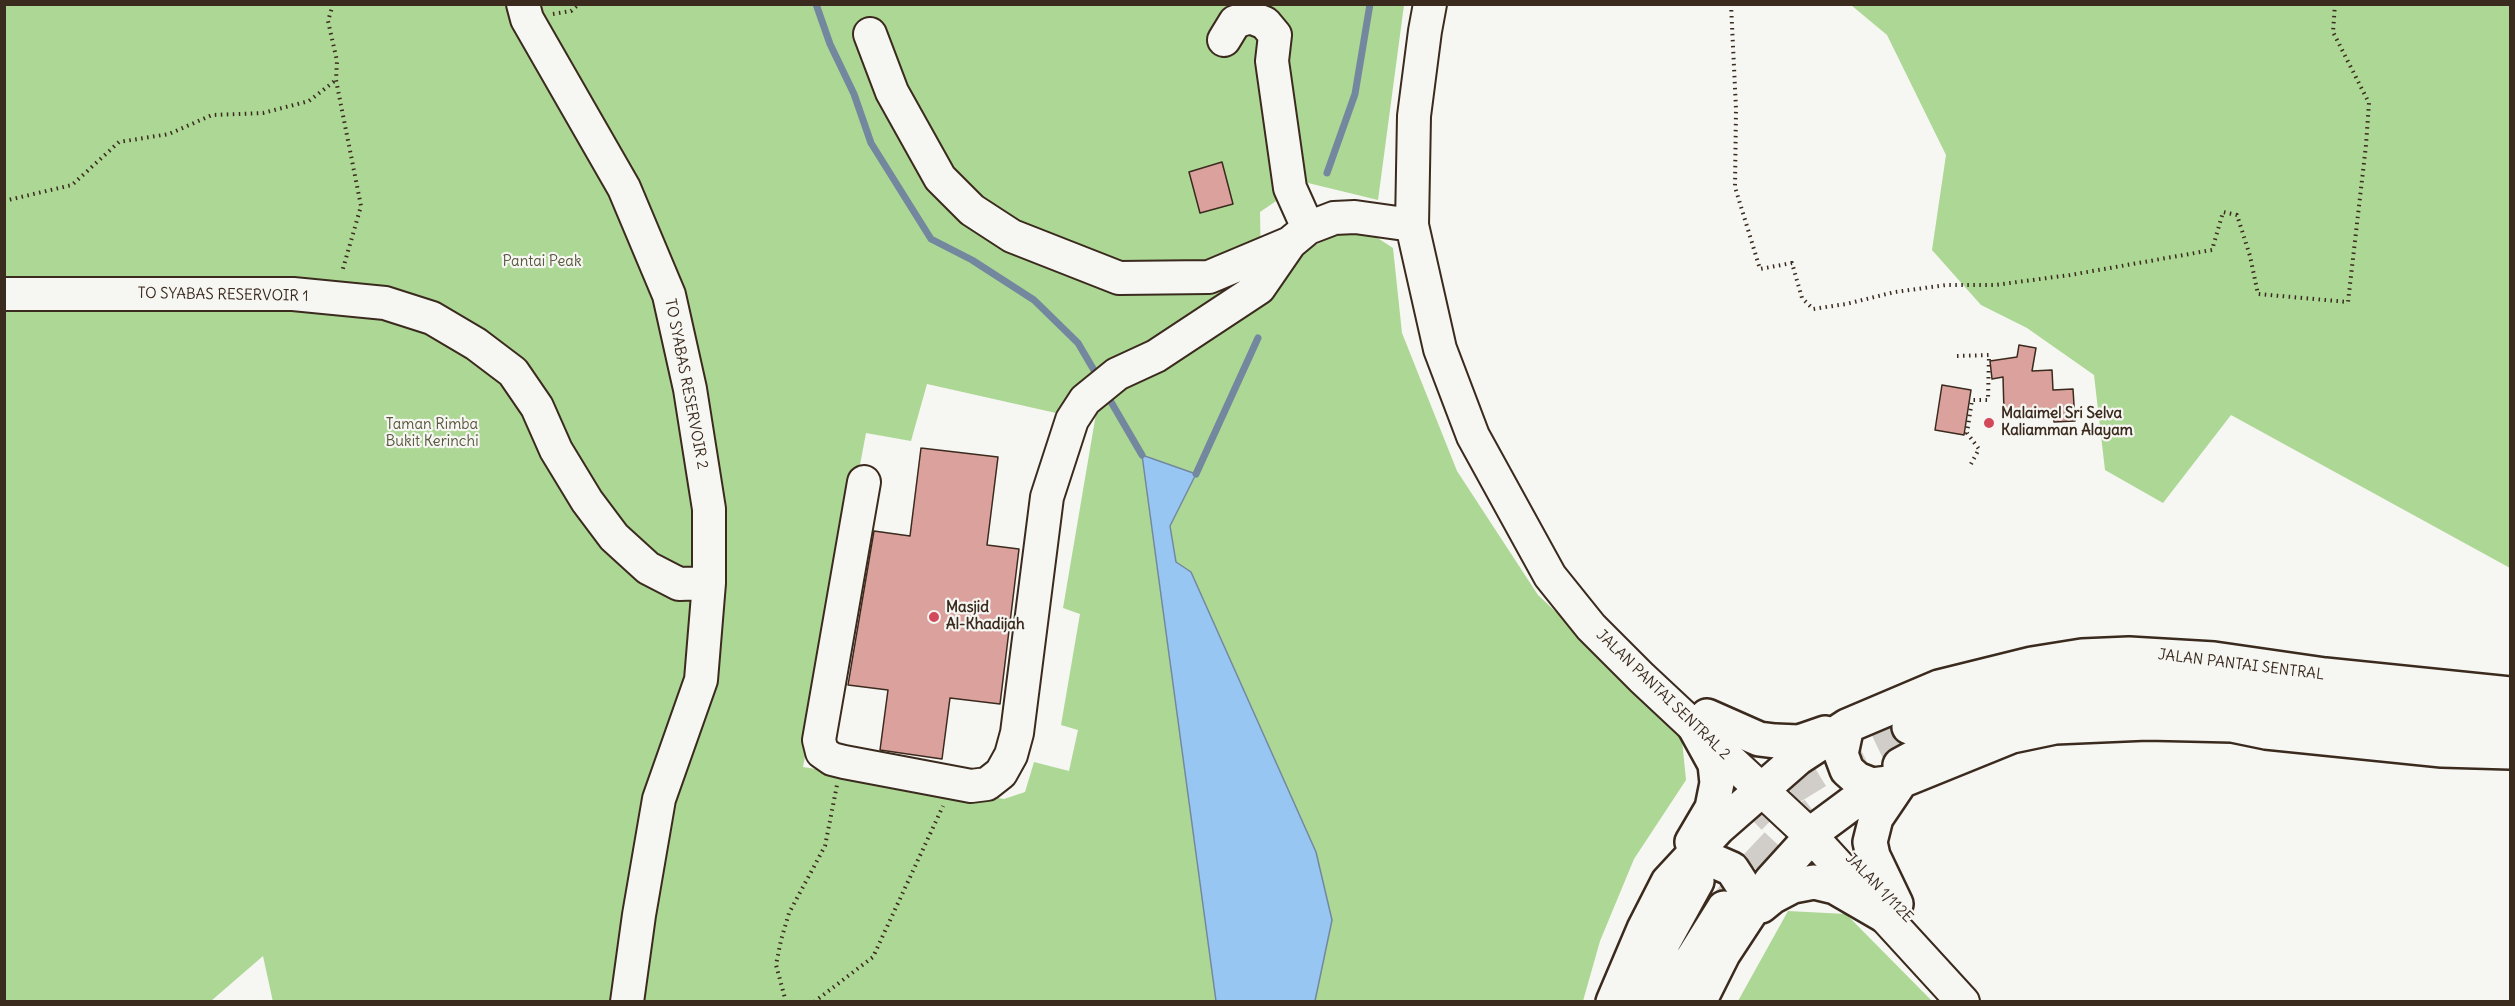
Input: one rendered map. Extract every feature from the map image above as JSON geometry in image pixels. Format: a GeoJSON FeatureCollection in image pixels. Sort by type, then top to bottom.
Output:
{"type":"FeatureCollection","features":[{"type":"Feature","properties":{"kind":"main road","name":"JALAN PANTAI SENTRAL"},"geometry":{"type":"LineString","coordinates":[[1613,1002],[1644,929],[1683,882],[1718,828],[1798,758],[1847,726],[1939,687],[2031,664],[2082,656],[2129,654],[2214,659],[2325,675],[2511,694]]}},
{"type":"Feature","properties":{"kind":"main road"},"geometry":{"type":"LineString","coordinates":[[1909,727],[2008,693],[2093,679],[2153,677],[2246,683],[2331,697],[2388,703],[2511,711]]}},
{"type":"Feature","properties":{"kind":"main road"},"geometry":{"type":"LineString","coordinates":[[1669,1002],[1689,964],[1735,914],[1771,881],[1815,832],[1851,804],[1901,773],[1934,747],[1983,730],[2072,711],[2115,706],[2218,706],[2414,730],[2511,737]]}},
{"type":"Feature","properties":{"kind":"main road"},"geometry":{"type":"LineString","coordinates":[[1700,720],[1759,739],[1799,742],[1847,726]]}},
{"type":"Feature","properties":{"kind":"main road"},"geometry":{"type":"LineString","coordinates":[[1640,1002],[1665,941],[1683,882],[1712,808],[1717,783],[1715,764],[1700,720]]}},
{"type":"Feature","properties":{"kind":"main road"},"geometry":{"type":"LineString","coordinates":[[1847,726],[1841,754],[1847,770],[1857,779],[1872,785],[2012,736],[2055,727],[2102,724],[2232,725],[2266,732],[2442,750],[2511,752]]}},
{"type":"Feature","properties":{"kind":"main road"},"geometry":{"type":"LineString","coordinates":[[1891,910],[1870,842],[1876,818],[1901,773]]}},
{"type":"Feature","properties":{"kind":"main road"},"geometry":{"type":"LineString","coordinates":[[1683,882],[1700,863],[1716,862],[1731,869],[1745,889],[1723,954],[1699,1002]]}},
{"type":"Feature","properties":{"kind":"main road"},"geometry":{"type":"LineString","coordinates":[[1735,914],[1793,886],[1814,882],[1835,887],[1891,910]]}},
{"type":"Feature","properties":{"kind":"street","name":"TO SYABAS RESERVOIR 2"},"geometry":{"type":"LineString","coordinates":[[523,4],[527,19],[624,188],[669,295],[690,389],[709,508],[709,583],[701,680],[659,800],[627,1002]]}},
{"type":"Feature","properties":{"kind":"street","name":"JALAN PANTAI SENTRAL 2"},"geometry":{"type":"LineString","coordinates":[[1431,4],[1425,31],[1414,116],[1412,225],[1444,359],[1473,436],[1529,540],[1571,578],[1665,676],[1700,720],[1766,784]]}},
{"type":"Feature","properties":{"kind":"street"},"geometry":{"type":"LineString","coordinates":[[864,482],[819,740],[822,752],[832,759],[844,762],[971,786],[987,784],[1001,773],[1011,755],[1017,733],[1047,497],[1072,420],[1085,400],[1117,374],[1156,356],[1259,288],[1299,235],[1272,61],[1275,35],[1264,23],[1250,17],[1235,22],[1224,40]]}},
{"type":"Feature","properties":{"kind":"street"},"geometry":{"type":"LineString","coordinates":[[870,34],[892,92],[940,178],[972,210],[1012,236],[1119,278],[1209,277],[1334,218],[1355,217],[1412,225]]}},
{"type":"Feature","properties":{"kind":"street","name":"TO SYABAS RESERVOIR 1"},"geometry":{"type":"LineString","coordinates":[[4,294],[293,294],[385,303],[432,318],[476,344],[513,372],[537,407],[556,450],[587,501],[614,537],[648,568],[679,584],[709,583]]}},
{"type":"Feature","properties":{"kind":"street","name":"JALAN 1/112E"},"geometry":{"type":"LineString","coordinates":[[1766,784],[1891,910],[1960,973],[1980,1002]]}},
{"type":"Feature","properties":{"kind":"street","name":"JALAN 1/112E"},"geometry":{"type":"LineString","coordinates":[[1891,910],[1963,1002]]}},
{"type":"Feature","properties":{"kind":"path"},"geometry":{"type":"LineString","coordinates":[[333,4],[328,21],[337,61],[336,80],[361,206],[346,252],[336,299]]}},
{"type":"Feature","properties":{"kind":"path"},"geometry":{"type":"LineString","coordinates":[[1731,4],[1736,109],[1735,187],[1760,269],[1792,263],[1802,298],[1813,309],[1895,292],[1946,285],[1995,285],[2070,275],[2212,250],[2223,212],[2237,215],[2250,256],[2258,294],[2348,302],[2369,104],[2333,32],[2335,4]]}},
{"type":"Feature","properties":{"kind":"path"},"geometry":{"type":"LineString","coordinates":[[4,201],[72,184],[119,142],[170,134],[212,115],[263,113],[309,101],[336,80]]}},
{"type":"Feature","properties":{"kind":"path"},"geometry":{"type":"LineString","coordinates":[[1957,356],[1989,355],[1988,400],[1972,400],[1967,433],[1979,449],[1971,464]]}},
{"type":"Feature","properties":{"kind":"path"},"geometry":{"type":"LineString","coordinates":[[786,1002],[776,965],[781,940],[789,914],[825,846],[836,785],[846,788]]}},
{"type":"Feature","properties":{"kind":"path"},"geometry":{"type":"LineString","coordinates":[[814,1002],[873,957],[944,804],[940,799]]}},
{"type":"Feature","properties":{"kind":"green space","name":"Taman Rimba Bukit Kerinchi"},"geometry":{"type":"Polygon","coordinates":[[[5,5],[1404,5],[1378,200],[1304,182],[1260,212],[1261,271],[1065,415],[927,384],[911,441],[866,433],[803,767],[1004,799],[1025,792],[1034,762],[1069,771],[1078,730],[1061,725],[1080,614],[1063,608],[1098,402],[1278,282],[1309,248],[1337,235],[1373,235],[1393,248],[1402,333],[1457,471],[1538,595],[1681,730],[1686,780],[1634,859],[1600,941],[1583,1001],[1315,1001],[1332,920],[1316,852],[1191,573],[1176,562],[1170,527],[1196,474],[1142,456],[1216,1001],[273,1002],[263,956],[211,1001],[5,1002],[5,5]]]}},
{"type":"Feature","properties":{"kind":"green space"},"geometry":{"type":"Polygon","coordinates":[[[1851,5],[2510,5],[2510,568],[2231,415],[2163,503],[2105,470],[2094,375],[2027,328],[1981,305],[1932,250],[1946,155],[1887,35],[1851,5]]]}},
{"type":"Feature","properties":{"kind":"green space"},"geometry":{"type":"Polygon","coordinates":[[[1788,911],[1846,914],[1932,1001],[1738,1001],[1788,911]]]}},
{"type":"Feature","properties":{"kind":"water"},"geometry":{"type":"Polygon","coordinates":[[[1142,455],[1196,474],[1170,526],[1176,562],[1191,572],[1316,852],[1332,920],[1315,1001],[1216,1001],[1142,455]]]}},
{"type":"Feature","properties":{"kind":"building"},"geometry":{"type":"Polygon","coordinates":[[[1222,162],[1233,204],[1200,213],[1189,172],[1222,162]]]}},
{"type":"Feature","properties":{"kind":"building"},"geometry":{"type":"Polygon","coordinates":[[[2019,345],[2036,348],[2032,371],[2052,370],[2053,390],[2073,389],[2075,421],[2054,422],[2053,411],[2004,412],[2003,377],[1992,379],[1990,361],[2017,357],[2019,345]]]}},
{"type":"Feature","properties":{"kind":"building"},"geometry":{"type":"Polygon","coordinates":[[[1942,385],[1971,390],[1964,435],[1935,430],[1942,385]]]}},
{"type":"Feature","properties":{"kind":"building","name":"Masjid Al-Khadijah"},"geometry":{"type":"Polygon","coordinates":[[[921,448],[998,457],[987,545],[1019,549],[1000,704],[950,698],[942,759],[880,750],[888,690],[848,685],[874,531],[910,536],[921,448]]]}},
{"type":"Feature","properties":{"kind":"waterway"},"geometry":{"type":"LineString","coordinates":[[816,4],[830,44],[854,94],[871,143],[931,239],[972,260],[1034,300],[1078,343],[1098,377]]}},
{"type":"Feature","properties":{"kind":"waterway"},"geometry":{"type":"LineString","coordinates":[[1327,173],[1355,94],[1370,4]]}},
{"type":"Feature","properties":{"kind":"waterway"},"geometry":{"type":"LineString","coordinates":[[1196,474],[1258,338]]}},
{"type":"Feature","properties":{"kind":"waterway"},"geometry":{"type":"LineString","coordinates":[[1107,395],[1142,455]]}},
{"type":"Feature","properties":{"kind":"tunnel"},"geometry":{"type":"LineString","coordinates":[[1750,818],[1762,806],[1822,769],[1909,727]]}},
{"type":"Feature","properties":{"kind":"tunnel"},"geometry":{"type":"LineString","coordinates":[[1725,907],[1749,873],[1782,838],[1822,807]]}},
{"type":"Feature","properties":{"kind":"place","name":"Malaimel Sri Selva Kaliamman Alayam"},"geometry":{"type":"Point","coordinates":[1989,423]}},
{"type":"Feature","properties":{"kind":"place","name":"Masjid Al-Khadijah"},"geometry":{"type":"Point","coordinates":[934,617]}},
{"type":"Feature","properties":{"kind":"park label","name":"Pantai Peak"},"geometry":{"type":"Point","coordinates":[542,262]}}]}
